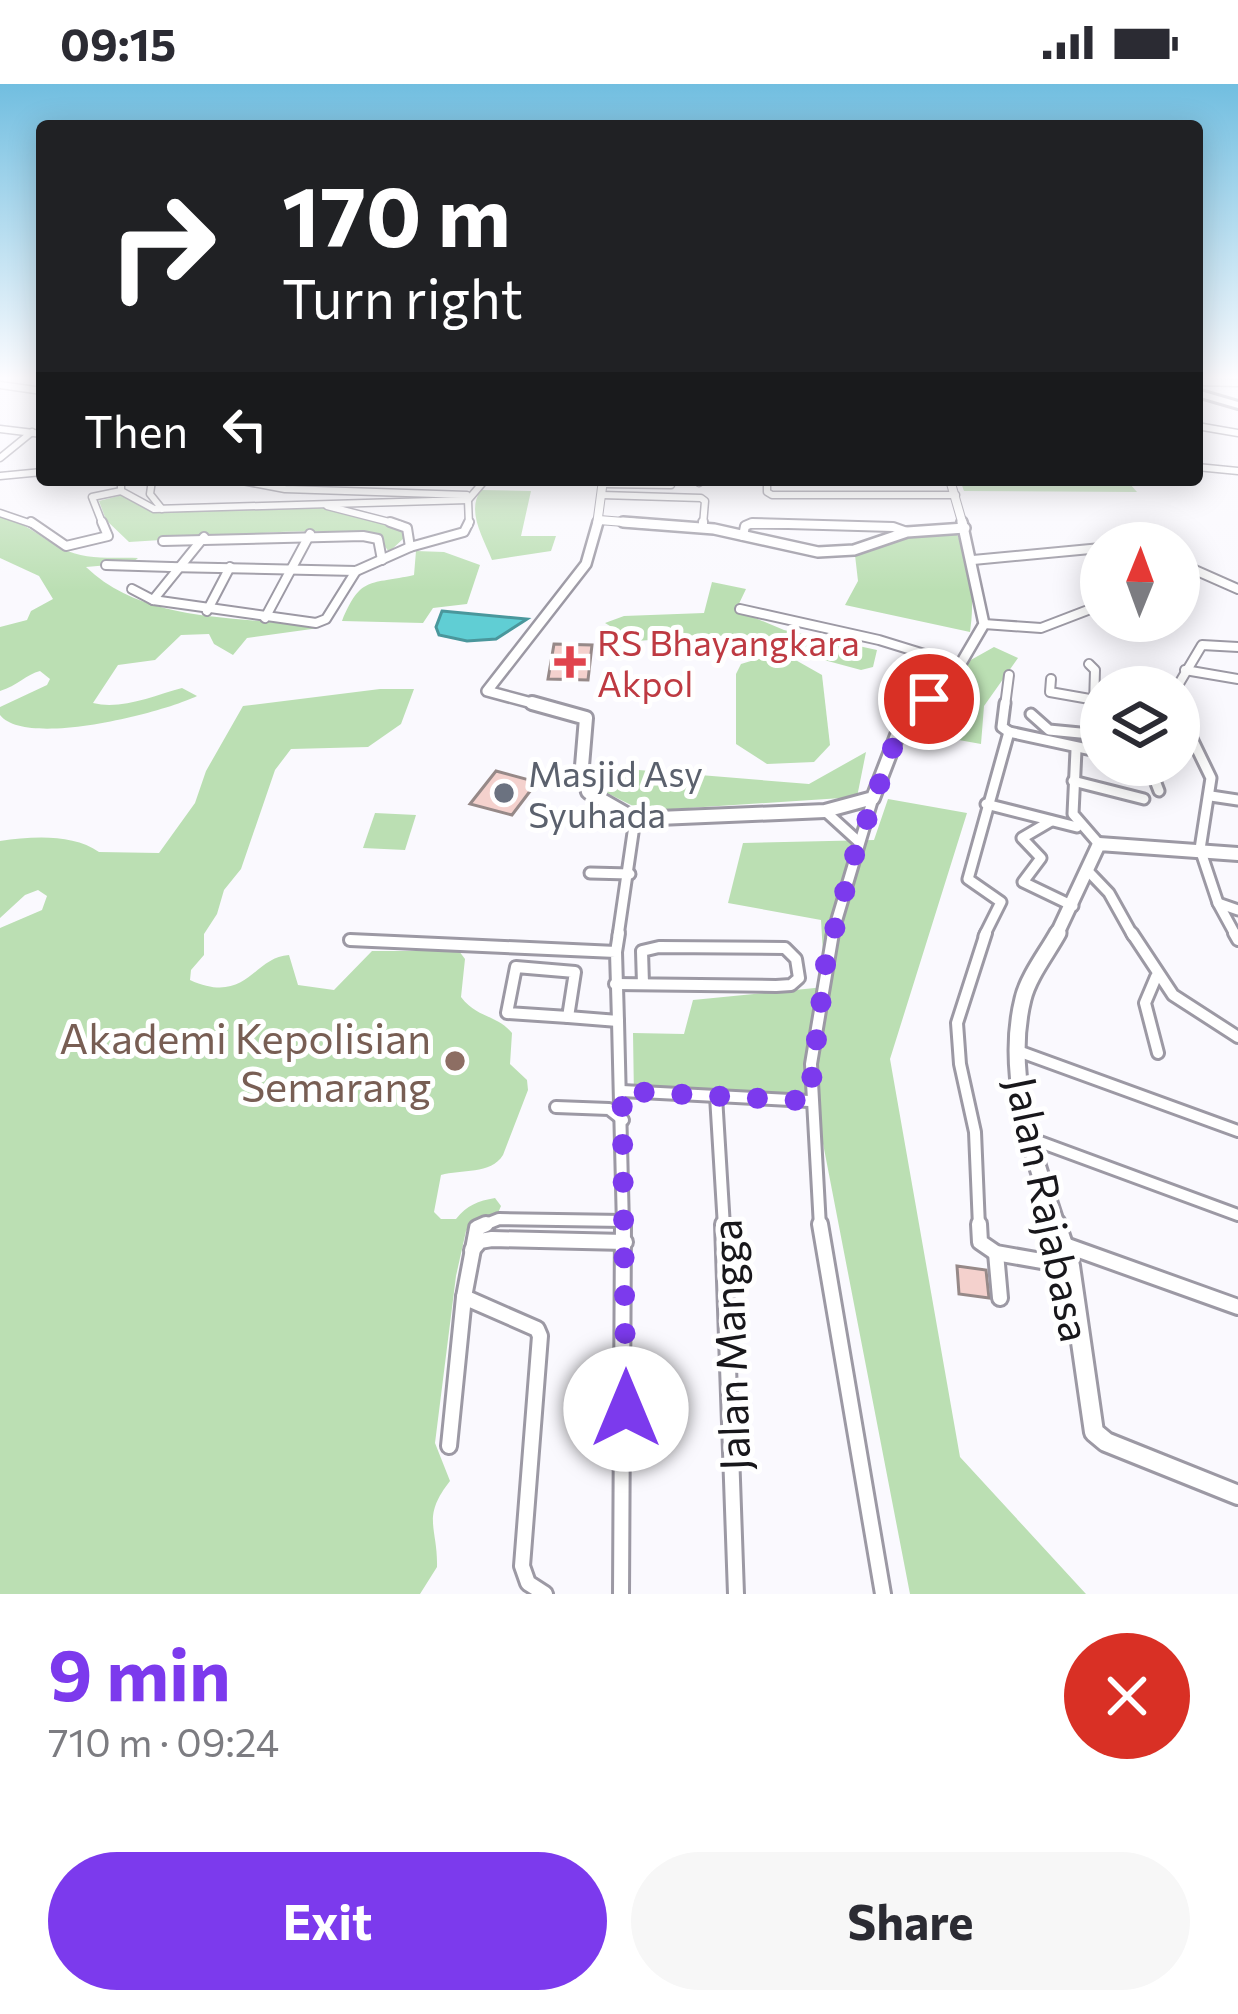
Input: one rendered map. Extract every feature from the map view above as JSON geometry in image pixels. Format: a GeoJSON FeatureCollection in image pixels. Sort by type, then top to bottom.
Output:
{"type":"FeatureCollection","features":[{"type":"Feature","properties":{"kind":"street"},"geometry":{"type":"LineString","coordinates":[[1203,465],[1238,471]]}},
{"type":"Feature","properties":{"kind":"street"},"geometry":{"type":"LineString","coordinates":[[0,476],[36,472]]}},
{"type":"Feature","properties":{"kind":"street"},"geometry":{"type":"LineString","coordinates":[[121,486],[121,491]]}},
{"type":"Feature","properties":{"kind":"street"},"geometry":{"type":"LineString","coordinates":[[151,486],[150,494],[161,509]]}},
{"type":"Feature","properties":{"kind":"street"},"geometry":{"type":"LineString","coordinates":[[269,486],[470,498]]}},
{"type":"Feature","properties":{"kind":"street"},"geometry":{"type":"LineString","coordinates":[[106,566],[356,571],[464,532],[469,526],[470,498],[480,486]]}},
{"type":"Feature","properties":{"kind":"street"},"geometry":{"type":"LineString","coordinates":[[703,528],[704,499],[602,486],[599,520],[586,564],[487,691],[582,714],[587,722],[581,766],[588,792],[635,819],[826,811],[873,798]]}},
{"type":"Feature","properties":{"kind":"street"},"geometry":{"type":"LineString","coordinates":[[767,486],[768,494],[956,495]]}},
{"type":"Feature","properties":{"kind":"street"},"geometry":{"type":"LineString","coordinates":[[883,1594],[874,1513],[836,1329],[809,1101],[826,961],[873,798],[898,733],[960,665],[984,624],[952,486]]}},
{"type":"Feature","properties":{"kind":"street"},"geometry":{"type":"LineString","coordinates":[[0,513],[27,519],[66,545],[108,536],[92,497],[121,491],[161,509],[311,501],[400,505],[470,498]]}},
{"type":"Feature","properties":{"kind":"street"},"geometry":{"type":"LineString","coordinates":[[789,495],[791,524]]}},
{"type":"Feature","properties":{"kind":"street"},"geometry":{"type":"LineString","coordinates":[[311,501],[400,524],[406,528],[410,548]]}},
{"type":"Feature","properties":{"kind":"street"},"geometry":{"type":"LineString","coordinates":[[599,520],[703,528],[797,549],[836,552],[907,532],[965,528]]}},
{"type":"Feature","properties":{"kind":"street"},"geometry":{"type":"LineString","coordinates":[[743,536],[747,524],[893,527],[907,532]]}},
{"type":"Feature","properties":{"kind":"street"},"geometry":{"type":"LineString","coordinates":[[164,541],[310,534],[378,539],[382,560]]}},
{"type":"Feature","properties":{"kind":"street"},"geometry":{"type":"LineString","coordinates":[[265,618],[296,569],[310,534]]}},
{"type":"Feature","properties":{"kind":"street"},"geometry":{"type":"LineString","coordinates":[[153,600],[204,538]]}},
{"type":"Feature","properties":{"kind":"street"},"geometry":{"type":"LineString","coordinates":[[973,560],[1080,550]]}},
{"type":"Feature","properties":{"kind":"street"},"geometry":{"type":"LineString","coordinates":[[207,610],[234,568]]}},
{"type":"Feature","properties":{"kind":"street"},"geometry":{"type":"LineString","coordinates":[[132,589],[153,600],[207,610],[321,622],[356,571]]}},
{"type":"Feature","properties":{"kind":"street"},"geometry":{"type":"LineString","coordinates":[[1200,572],[1238,589]]}},
{"type":"Feature","properties":{"kind":"street"},"geometry":{"type":"LineString","coordinates":[[740,609],[879,640],[960,665]]}},
{"type":"Feature","properties":{"kind":"street"},"geometry":{"type":"LineString","coordinates":[[984,624],[1041,628],[1080,613]]}},
{"type":"Feature","properties":{"kind":"street"},"geometry":{"type":"LineString","coordinates":[[1188,666],[1202,645],[1238,647]]}},
{"type":"Feature","properties":{"kind":"street"},"geometry":{"type":"LineString","coordinates":[[1200,673],[1238,679]]}},
{"type":"Feature","properties":{"kind":"street"},"geometry":{"type":"LineString","coordinates":[[1009,675],[1002,727],[1080,750]]}},
{"type":"Feature","properties":{"kind":"street"},"geometry":{"type":"LineString","coordinates":[[1052,680],[1050,692],[1080,697]]}},
{"type":"Feature","properties":{"kind":"street"},"geometry":{"type":"LineString","coordinates":[[1031,714],[1048,730],[1080,731]]}},
{"type":"Feature","properties":{"kind":"street"},"geometry":{"type":"LineString","coordinates":[[1009,732],[968,879],[1001,902],[1001,908],[979,944],[961,998],[958,1044],[975,1132],[980,1242],[996,1252],[1070,1266]]}},
{"type":"Feature","properties":{"kind":"street"},"geometry":{"type":"LineString","coordinates":[[1076,750],[1070,814],[1077,827]]}},
{"type":"Feature","properties":{"kind":"street"},"geometry":{"type":"LineString","coordinates":[[1200,751],[1211,796],[1200,849],[1218,903],[1236,935]]}},
{"type":"Feature","properties":{"kind":"street"},"geometry":{"type":"LineString","coordinates":[[1073,781],[1144,799]]}},
{"type":"Feature","properties":{"kind":"street"},"geometry":{"type":"LineString","coordinates":[[1157,786],[1159,791]]}},
{"type":"Feature","properties":{"kind":"street"},"geometry":{"type":"LineString","coordinates":[[1211,796],[1238,800]]}},
{"type":"Feature","properties":{"kind":"street"},"geometry":{"type":"LineString","coordinates":[[986,804],[1077,827],[1099,844],[1238,854]]}},
{"type":"Feature","properties":{"kind":"street"},"geometry":{"type":"LineString","coordinates":[[826,811],[859,842]]}},
{"type":"Feature","properties":{"kind":"street"},"geometry":{"type":"LineString","coordinates":[[621,1589],[625,1242],[615,984],[635,819]]}},
{"type":"Feature","properties":{"kind":"street"},"geometry":{"type":"LineString","coordinates":[[1051,820],[1022,838],[1041,858],[1023,882],[1073,906]]}},
{"type":"Feature","properties":{"kind":"street","name":"Jalan Rajabasa"},"geometry":{"type":"LineString","coordinates":[[1099,844],[1073,906],[1023,996],[1017,1051],[1028,1137],[1070,1266],[1089,1422],[1106,1442],[1238,1495]]}},
{"type":"Feature","properties":{"kind":"street"},"geometry":{"type":"LineString","coordinates":[[1088,871],[1106,885],[1156,977],[1182,1007],[1238,1037]]}},
{"type":"Feature","properties":{"kind":"street"},"geometry":{"type":"LineString","coordinates":[[590,873],[630,874]]}},
{"type":"Feature","properties":{"kind":"street"},"geometry":{"type":"LineString","coordinates":[[1218,903],[1238,910]]}},
{"type":"Feature","properties":{"kind":"street"},"geometry":{"type":"LineString","coordinates":[[350,940],[616,952]]}},
{"type":"Feature","properties":{"kind":"street"},"geometry":{"type":"LineString","coordinates":[[615,984],[791,985],[799,978],[791,952],[775,946],[646,948],[641,956],[643,984]]}},
{"type":"Feature","properties":{"kind":"street"},"geometry":{"type":"LineString","coordinates":[[796,959],[826,961]]}},
{"type":"Feature","properties":{"kind":"street"},"geometry":{"type":"LineString","coordinates":[[568,1018],[575,972],[516,968],[505,1011],[568,1018],[617,1021]]}},
{"type":"Feature","properties":{"kind":"street"},"geometry":{"type":"LineString","coordinates":[[1156,977],[1144,1003],[1158,1053]]}},
{"type":"Feature","properties":{"kind":"street"},"geometry":{"type":"LineString","coordinates":[[1017,1051],[1238,1131]]}},
{"type":"Feature","properties":{"kind":"street"},"geometry":{"type":"LineString","coordinates":[[622,1091],[809,1101]]}},
{"type":"Feature","properties":{"kind":"street","name":"Jalan Mangga"},"geometry":{"type":"LineString","coordinates":[[716,1096],[730,1339],[736,1594]]}},
{"type":"Feature","properties":{"kind":"street"},"geometry":{"type":"LineString","coordinates":[[556,1107],[609,1109],[623,1120]]}},
{"type":"Feature","properties":{"kind":"street"},"geometry":{"type":"LineString","coordinates":[[1028,1137],[1238,1215]]}},
{"type":"Feature","properties":{"kind":"street"},"geometry":{"type":"LineString","coordinates":[[449,1446],[464,1297],[477,1228],[484,1222],[624,1221]]}},
{"type":"Feature","properties":{"kind":"street"},"geometry":{"type":"LineString","coordinates":[[470,1255],[480,1241],[492,1239],[625,1242]]}},
{"type":"Feature","properties":{"kind":"street"},"geometry":{"type":"LineString","coordinates":[[1064,1245],[1238,1307]]}},
{"type":"Feature","properties":{"kind":"street"},"geometry":{"type":"LineString","coordinates":[[996,1252],[1000,1298]]}},
{"type":"Feature","properties":{"kind":"street"},"geometry":{"type":"LineString","coordinates":[[464,1297],[537,1329],[540,1336],[522,1566],[528,1583],[545,1594]]}},
{"type":"Feature","properties":{"kind":"green space"},"geometry":{"type":"Polygon","coordinates":[[[962,486],[1132,486],[1137,492],[964,491],[962,486]]]}},
{"type":"Feature","properties":{"kind":"green space"},"geometry":{"type":"Polygon","coordinates":[[[481,490],[531,491],[521,536],[556,536],[551,551],[492,560],[476,515],[481,490]]]}},
{"type":"Feature","properties":{"kind":"green space"},"geometry":{"type":"Polygon","coordinates":[[[122,495],[154,512],[320,505],[400,526],[405,537],[389,552],[376,534],[345,532],[129,542],[106,520],[99,501],[122,495]]]}},
{"type":"Feature","properties":{"kind":"green space"},"geometry":{"type":"Polygon","coordinates":[[[0,516],[70,552],[138,558],[132,563],[86,567],[111,586],[166,609],[319,628],[247,638],[233,655],[214,644],[209,634],[181,635],[155,660],[118,665],[93,703],[126,703],[182,688],[197,696],[95,724],[37,728],[14,724],[0,715],[0,707],[47,685],[50,679],[40,671],[0,691],[0,627],[27,620],[31,611],[53,599],[39,576],[0,558],[0,516]]]}},
{"type":"Feature","properties":{"kind":"green space"},"geometry":{"type":"Polygon","coordinates":[[[955,531],[971,580],[970,632],[845,605],[858,581],[855,555],[909,533],[955,531]]]}},
{"type":"Feature","properties":{"kind":"green space"},"geometry":{"type":"Polygon","coordinates":[[[416,551],[444,552],[480,565],[467,604],[433,608],[423,623],[342,621],[355,596],[369,584],[414,575],[416,551]]]}},
{"type":"Feature","properties":{"kind":"green space"},"geometry":{"type":"Polygon","coordinates":[[[712,582],[746,589],[736,610],[784,630],[877,650],[873,667],[861,670],[732,635],[635,641],[605,623],[624,616],[704,613],[712,582]]]}},
{"type":"Feature","properties":{"kind":"green space"},"geometry":{"type":"Polygon","coordinates":[[[994,647],[1018,658],[984,706],[981,744],[909,731],[969,661],[994,647]]]}},
{"type":"Feature","properties":{"kind":"green space"},"geometry":{"type":"Polygon","coordinates":[[[767,656],[792,658],[822,675],[830,745],[814,762],[767,764],[736,744],[736,674],[741,664],[767,656]]]}},
{"type":"Feature","properties":{"kind":"green space"},"geometry":{"type":"Polygon","coordinates":[[[414,689],[401,724],[368,747],[291,749],[275,770],[241,869],[224,890],[204,934],[204,955],[191,970],[190,980],[209,986],[237,984],[266,963],[289,955],[298,985],[334,990],[372,951],[459,951],[465,959],[461,997],[512,1033],[510,1064],[527,1080],[528,1090],[503,1155],[483,1169],[441,1175],[434,1212],[441,1219],[456,1219],[483,1201],[495,1198],[501,1206],[498,1213],[478,1219],[466,1231],[456,1276],[435,1443],[450,1481],[433,1514],[437,1567],[420,1594],[0,1594],[0,928],[42,910],[47,896],[38,890],[25,895],[0,918],[0,841],[52,838],[99,852],[159,853],[195,803],[206,771],[243,706],[414,689]]]}},
{"type":"Feature","properties":{"kind":"green space"},"geometry":{"type":"Polygon","coordinates":[[[866,752],[857,797],[643,811],[605,792],[602,767],[809,784],[866,752]]]}},
{"type":"Feature","properties":{"kind":"green space"},"geometry":{"type":"Polygon","coordinates":[[[888,799],[967,813],[890,1059],[960,1457],[1086,1594],[910,1594],[815,1102],[634,1098],[633,1033],[684,1034],[693,1000],[825,987],[821,920],[728,903],[743,843],[874,840],[888,799]]]}},
{"type":"Feature","properties":{"kind":"green space"},"geometry":{"type":"Polygon","coordinates":[[[375,813],[416,815],[405,850],[363,848],[375,813]]]}},
{"type":"Feature","properties":{"kind":"water"},"geometry":{"type":"Polygon","coordinates":[[[442,611],[527,619],[496,639],[467,641],[439,635],[436,627],[442,611]]]}},
{"type":"Feature","properties":{"kind":"building","name":"RS Bhayangkara Akpol"},"geometry":{"type":"Polygon","coordinates":[[[554,644],[592,645],[588,680],[548,679],[554,644]]]}},
{"type":"Feature","properties":{"kind":"building","name":"Masjid Asy Syuhada"},"geometry":{"type":"Polygon","coordinates":[[[496,771],[537,782],[512,815],[470,804],[496,771]]]}},
{"type":"Feature","properties":{"kind":"building"},"geometry":{"type":"Polygon","coordinates":[[[957,1266],[986,1270],[989,1298],[959,1294],[957,1266]]]}},
{"type":"Feature","properties":{"kind":"place","name":"RS Bhayangkara Akpol"},"geometry":{"type":"Point","coordinates":[570,662]}},
{"type":"Feature","properties":{"kind":"place","name":"Masjid Asy Syuhada"},"geometry":{"type":"Point","coordinates":[504,793]}},
{"type":"Feature","properties":{"kind":"place","name":"Akademi Kepolisian Semarang"},"geometry":{"type":"Point","coordinates":[455,1061]}},
{"type":"Feature","properties":{"kind":"route"},"geometry":{"type":"LineString","coordinates":[[626,1409],[622,1091],[809,1101],[826,961],[856,850],[898,733],[929,699]]}}]}
